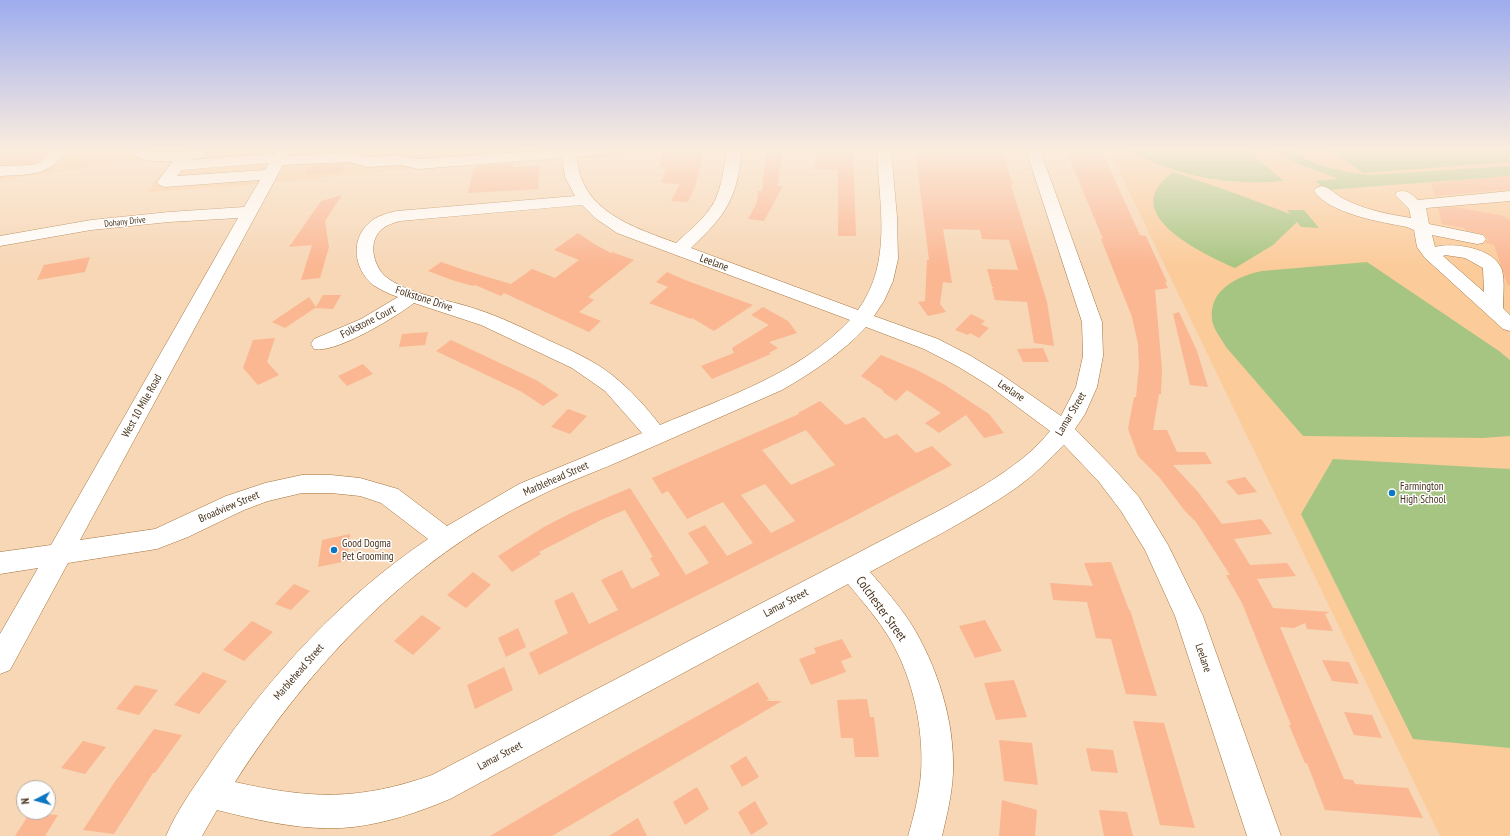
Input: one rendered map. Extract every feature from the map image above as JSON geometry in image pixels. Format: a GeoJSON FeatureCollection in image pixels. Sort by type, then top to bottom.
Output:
{"type":"FeatureCollection","features":[{"type":"Feature","properties":{"kind":"street","name":"West 10 Mile Road"},"geometry":{"type":"LineString","coordinates":[[0,661],[264,189]]}},
{"type":"Feature","properties":{"kind":"street","name":"Leelane"},"geometry":{"type":"LineString","coordinates":[[578,189],[579,193],[593,209],[623,229],[931,344],[964,361],[1031,404],[1064,431],[1107,476],[1130,504],[1155,545],[1189,616],[1264,836]]}},
{"type":"Feature","properties":{"kind":"street"},"geometry":{"type":"LineString","coordinates":[[679,250],[712,216],[723,200],[726,189]]}},
{"type":"Feature","properties":{"kind":"street","name":"Marblehead Street"},"geometry":{"type":"LineString","coordinates":[[183,836],[209,792],[276,698],[315,652],[345,621],[398,575],[500,505],[527,491],[754,395],[797,373],[834,347],[849,334],[862,319],[881,290],[886,277],[890,258],[886,189]]}},
{"type":"Feature","properties":{"kind":"street","name":"Lamar Street"},"geometry":{"type":"LineString","coordinates":[[209,792],[236,799],[291,809],[326,811],[371,809],[406,800],[439,788],[986,497],[1013,479],[1038,459],[1064,431],[1085,395],[1091,376],[1095,342],[1092,322],[1046,189]]}},
{"type":"Feature","properties":{"kind":"street"},"geometry":{"type":"LineString","coordinates":[[1322,191],[1338,202],[1369,215],[1412,223],[1422,228],[1477,239]]}},
{"type":"Feature","properties":{"kind":"street"},"geometry":{"type":"LineString","coordinates":[[1403,195],[1417,207],[1426,247],[1431,254],[1498,304]]}},
{"type":"Feature","properties":{"kind":"street"},"geometry":{"type":"LineString","coordinates":[[1417,207],[1421,204],[1510,196]]}},
{"type":"Feature","properties":{"kind":"street","name":"Folkstone Drive"},"geometry":{"type":"LineString","coordinates":[[585,200],[408,214],[383,221],[375,226],[369,233],[365,242],[368,266],[385,285],[412,296],[481,317],[520,334],[589,368],[612,386],[656,436]]}},
{"type":"Feature","properties":{"kind":"street","name":"Dohany Drive"},"geometry":{"type":"LineString","coordinates":[[0,241],[91,225],[170,217],[251,212]]}},
{"type":"Feature","properties":{"kind":"street"},"geometry":{"type":"LineString","coordinates":[[1431,254],[1453,250],[1467,253],[1490,265],[1493,272],[1498,304],[1510,325]]}},
{"type":"Feature","properties":{"kind":"street","name":"Folkstone Court"},"geometry":{"type":"LineString","coordinates":[[321,344],[352,332],[398,306],[412,296]]}},
{"type":"Feature","properties":{"kind":"street","name":"Broadview Street"},"geometry":{"type":"LineString","coordinates":[[0,563],[156,539],[179,530],[235,503],[264,492],[302,484],[331,484],[360,487],[389,496],[447,540]]}},
{"type":"Feature","properties":{"kind":"street","name":"Colchester Street"},"geometry":{"type":"LineString","coordinates":[[851,568],[900,631],[910,649],[928,700],[937,746],[938,765],[934,799],[925,836]]}},
{"type":"Feature","properties":{"kind":"shaded area"},"geometry":{"type":"Polygon","coordinates":[[[149,189],[193,189],[146,192],[149,189]]]}},
{"type":"Feature","properties":{"kind":"shaded area","name":"Farmington High School"},"geometry":{"type":"Polygon","coordinates":[[[1128,189],[1510,189],[1510,836],[1440,836],[1128,189]]]}},
{"type":"Feature","properties":{"kind":"green space"},"geometry":{"type":"Polygon","coordinates":[[[1157,189],[1223,189],[1290,214],[1287,210],[1304,210],[1319,228],[1301,227],[1297,222],[1273,245],[1235,268],[1185,242],[1169,229],[1158,216],[1153,202],[1157,189]]]}},
{"type":"Feature","properties":{"kind":"green space"},"geometry":{"type":"Polygon","coordinates":[[[1367,262],[1499,351],[1510,360],[1510,436],[1483,438],[1303,436],[1226,347],[1214,326],[1212,309],[1215,300],[1220,292],[1227,286],[1244,276],[1262,271],[1367,262]]]}},
{"type":"Feature","properties":{"kind":"green space"},"geometry":{"type":"Polygon","coordinates":[[[1333,459],[1510,469],[1510,748],[1413,739],[1301,514],[1333,459]]]}},
{"type":"Feature","properties":{"kind":"building"},"geometry":{"type":"Polygon","coordinates":[[[469,189],[538,189],[468,193],[469,189]]]}},
{"type":"Feature","properties":{"kind":"building"},"geometry":{"type":"Polygon","coordinates":[[[677,189],[694,189],[688,202],[671,201],[677,189]]]}},
{"type":"Feature","properties":{"kind":"building"},"geometry":{"type":"Polygon","coordinates":[[[762,189],[781,189],[764,221],[748,219],[757,202],[758,191],[762,191],[762,189]]]}},
{"type":"Feature","properties":{"kind":"building"},"geometry":{"type":"Polygon","coordinates":[[[838,189],[854,189],[856,236],[838,236],[838,189]]]}},
{"type":"Feature","properties":{"kind":"building"},"geometry":{"type":"Polygon","coordinates":[[[920,189],[1012,189],[1047,302],[1054,346],[1034,343],[1027,302],[995,300],[992,289],[994,287],[992,287],[987,269],[1018,270],[1009,240],[982,239],[980,230],[943,229],[952,283],[943,282],[940,304],[946,312],[928,316],[918,302],[925,301],[927,260],[929,260],[920,189]]]}},
{"type":"Feature","properties":{"kind":"building"},"geometry":{"type":"Polygon","coordinates":[[[1082,189],[1119,189],[1140,235],[1146,236],[1167,282],[1165,282],[1168,288],[1155,290],[1162,369],[1161,394],[1159,394],[1153,430],[1167,430],[1177,452],[1205,452],[1212,464],[1173,465],[1198,492],[1222,524],[1261,519],[1272,534],[1234,539],[1250,565],[1287,563],[1296,576],[1257,579],[1273,608],[1330,612],[1325,614],[1333,631],[1307,629],[1305,623],[1294,628],[1280,627],[1344,779],[1353,780],[1355,784],[1408,788],[1423,818],[1325,810],[1307,763],[1305,763],[1289,725],[1291,725],[1242,603],[1226,575],[1230,575],[1196,522],[1185,511],[1159,477],[1138,456],[1128,429],[1134,397],[1136,397],[1139,366],[1138,344],[1132,317],[1101,239],[1103,239],[1082,189]]]}},
{"type":"Feature","properties":{"kind":"building"},"geometry":{"type":"Polygon","coordinates":[[[1433,189],[1510,189],[1510,190],[1435,196],[1433,189]]]}},
{"type":"Feature","properties":{"kind":"building"},"geometry":{"type":"Polygon","coordinates":[[[342,195],[325,221],[329,247],[320,278],[301,280],[312,245],[289,247],[321,201],[342,195]]]}},
{"type":"Feature","properties":{"kind":"building"},"geometry":{"type":"Polygon","coordinates":[[[1455,207],[1504,216],[1505,218],[1510,219],[1510,285],[1508,286],[1494,245],[1485,243],[1488,239],[1484,234],[1465,230],[1465,228],[1442,224],[1438,208],[1455,207]]]}},
{"type":"Feature","properties":{"kind":"building"},"geometry":{"type":"Polygon","coordinates":[[[578,233],[611,253],[612,252],[634,260],[588,297],[594,300],[579,312],[601,321],[589,332],[504,293],[501,296],[475,285],[473,286],[452,280],[428,271],[441,262],[511,284],[532,269],[555,278],[579,260],[554,250],[578,233]]]}},
{"type":"Feature","properties":{"kind":"building"},"geometry":{"type":"Polygon","coordinates":[[[90,257],[85,272],[37,280],[44,265],[90,257]]]}},
{"type":"Feature","properties":{"kind":"building"},"geometry":{"type":"Polygon","coordinates":[[[667,272],[753,305],[714,331],[692,318],[691,319],[649,303],[668,287],[656,282],[667,272]]]}},
{"type":"Feature","properties":{"kind":"building"},"geometry":{"type":"Polygon","coordinates":[[[323,295],[341,295],[333,309],[315,308],[285,328],[272,322],[309,297],[316,307],[323,295]]]}},
{"type":"Feature","properties":{"kind":"building"},"geometry":{"type":"Polygon","coordinates":[[[763,307],[788,321],[797,333],[769,342],[778,348],[769,353],[771,354],[712,379],[701,366],[734,353],[732,348],[769,325],[751,315],[763,307]]]}},
{"type":"Feature","properties":{"kind":"building"},"geometry":{"type":"Polygon","coordinates":[[[1179,312],[1197,351],[1208,387],[1190,385],[1173,314],[1179,312]]]}},
{"type":"Feature","properties":{"kind":"building"},"geometry":{"type":"Polygon","coordinates":[[[971,314],[985,321],[981,324],[989,328],[979,338],[970,333],[968,335],[955,330],[971,314]]]}},
{"type":"Feature","properties":{"kind":"building"},"geometry":{"type":"Polygon","coordinates":[[[428,332],[425,345],[399,347],[402,334],[428,332]]]}},
{"type":"Feature","properties":{"kind":"building"},"geometry":{"type":"Polygon","coordinates":[[[275,338],[267,362],[279,375],[258,385],[243,368],[253,340],[275,338]]]}},
{"type":"Feature","properties":{"kind":"building"},"geometry":{"type":"Polygon","coordinates":[[[451,340],[536,380],[559,395],[543,406],[522,392],[436,351],[451,340]]]}},
{"type":"Feature","properties":{"kind":"building"},"geometry":{"type":"Polygon","coordinates":[[[1043,348],[1049,362],[1023,362],[1017,349],[1043,348]]]}},
{"type":"Feature","properties":{"kind":"building"},"geometry":{"type":"Polygon","coordinates":[[[881,355],[917,370],[945,385],[989,414],[1004,433],[984,438],[966,415],[939,433],[925,423],[941,413],[907,390],[896,401],[861,376],[881,355]]]}},
{"type":"Feature","properties":{"kind":"building"},"geometry":{"type":"Polygon","coordinates":[[[363,364],[373,374],[347,386],[338,376],[363,364]]]}},
{"type":"Feature","properties":{"kind":"building"},"geometry":{"type":"Polygon","coordinates":[[[820,401],[846,425],[864,417],[885,439],[897,434],[916,453],[932,446],[952,465],[845,521],[539,675],[529,653],[568,633],[554,601],[573,592],[589,624],[618,610],[601,580],[622,570],[632,589],[660,575],[650,558],[653,557],[625,510],[603,519],[539,552],[541,554],[512,572],[498,556],[544,527],[571,513],[630,488],[686,575],[709,563],[688,533],[705,525],[727,556],[753,543],[723,502],[687,519],[668,491],[662,494],[652,478],[799,414],[798,413],[820,401]],[[806,430],[762,450],[791,485],[835,465],[806,430]],[[765,484],[741,495],[771,533],[795,521],[765,484]]]}},
{"type":"Feature","properties":{"kind":"building"},"geometry":{"type":"Polygon","coordinates":[[[568,409],[587,416],[570,434],[551,427],[568,409]]]}},
{"type":"Feature","properties":{"kind":"building"},"geometry":{"type":"Polygon","coordinates":[[[1245,477],[1257,492],[1238,495],[1226,481],[1245,477]]]}},
{"type":"Feature","properties":{"kind":"building","name":"Good Dogma Pet Grooming"},"geometry":{"type":"Polygon","coordinates":[[[350,534],[347,561],[318,567],[322,540],[350,534]]]}},
{"type":"Feature","properties":{"kind":"building"},"geometry":{"type":"Polygon","coordinates":[[[1111,562],[1130,610],[1157,696],[1126,694],[1111,639],[1096,638],[1087,602],[1053,600],[1050,583],[1093,586],[1084,563],[1111,562]]]}},
{"type":"Feature","properties":{"kind":"building"},"geometry":{"type":"Polygon","coordinates":[[[473,572],[491,585],[466,608],[447,595],[473,572]]]}},
{"type":"Feature","properties":{"kind":"building"},"geometry":{"type":"Polygon","coordinates":[[[294,584],[310,591],[291,610],[275,604],[294,584]]]}},
{"type":"Feature","properties":{"kind":"building"},"geometry":{"type":"Polygon","coordinates":[[[422,615],[441,628],[413,655],[394,641],[422,615]]]}},
{"type":"Feature","properties":{"kind":"building"},"geometry":{"type":"Polygon","coordinates":[[[985,620],[1002,651],[975,658],[959,626],[985,620]]]}},
{"type":"Feature","properties":{"kind":"building"},"geometry":{"type":"Polygon","coordinates":[[[252,621],[273,632],[244,661],[223,650],[252,621]]]}},
{"type":"Feature","properties":{"kind":"building"},"geometry":{"type":"Polygon","coordinates":[[[518,628],[526,647],[506,657],[498,638],[518,628]]]}},
{"type":"Feature","properties":{"kind":"building"},"geometry":{"type":"Polygon","coordinates":[[[842,639],[852,657],[841,661],[846,672],[811,685],[799,659],[816,653],[814,648],[842,639]]]}},
{"type":"Feature","properties":{"kind":"building"},"geometry":{"type":"Polygon","coordinates":[[[1322,660],[1349,662],[1359,684],[1332,681],[1322,660]]]}},
{"type":"Feature","properties":{"kind":"building"},"geometry":{"type":"Polygon","coordinates":[[[504,667],[513,690],[475,709],[467,685],[504,667]]]}},
{"type":"Feature","properties":{"kind":"building"},"geometry":{"type":"Polygon","coordinates":[[[203,672],[227,681],[199,714],[174,705],[203,672]]]}},
{"type":"Feature","properties":{"kind":"building"},"geometry":{"type":"Polygon","coordinates":[[[1014,680],[1027,717],[996,720],[984,683],[1014,680]]]}},
{"type":"Feature","properties":{"kind":"building"},"geometry":{"type":"Polygon","coordinates":[[[758,682],[769,700],[765,701],[782,701],[552,836],[490,836],[619,760],[758,682]]]}},
{"type":"Feature","properties":{"kind":"building"},"geometry":{"type":"Polygon","coordinates":[[[135,685],[158,690],[139,715],[116,709],[135,685]]]}},
{"type":"Feature","properties":{"kind":"building"},"geometry":{"type":"Polygon","coordinates":[[[867,699],[870,717],[874,717],[879,757],[855,757],[853,738],[841,738],[837,700],[867,699]]]}},
{"type":"Feature","properties":{"kind":"building"},"geometry":{"type":"Polygon","coordinates":[[[1344,712],[1372,715],[1382,738],[1354,735],[1344,712]]]}},
{"type":"Feature","properties":{"kind":"building"},"geometry":{"type":"Polygon","coordinates":[[[1133,721],[1164,723],[1195,828],[1160,825],[1133,721]]]}},
{"type":"Feature","properties":{"kind":"building"},"geometry":{"type":"Polygon","coordinates":[[[154,729],[182,735],[155,773],[153,773],[114,834],[83,830],[114,783],[154,729]]]}},
{"type":"Feature","properties":{"kind":"building"},"geometry":{"type":"Polygon","coordinates":[[[999,740],[1032,743],[1038,785],[1004,781],[999,740]]]}},
{"type":"Feature","properties":{"kind":"building"},"geometry":{"type":"Polygon","coordinates":[[[83,741],[106,747],[85,774],[61,768],[83,741]]]}},
{"type":"Feature","properties":{"kind":"building"},"geometry":{"type":"Polygon","coordinates":[[[1086,748],[1113,750],[1118,773],[1091,771],[1086,748]]]}},
{"type":"Feature","properties":{"kind":"building"},"geometry":{"type":"Polygon","coordinates":[[[746,756],[759,777],[742,787],[730,766],[746,756]]]}},
{"type":"Feature","properties":{"kind":"building"},"geometry":{"type":"Polygon","coordinates":[[[697,787],[709,809],[685,825],[673,802],[697,787]]]}},
{"type":"Feature","properties":{"kind":"building"},"geometry":{"type":"Polygon","coordinates":[[[1002,800],[1037,810],[1035,836],[999,836],[1002,800]]]}},
{"type":"Feature","properties":{"kind":"building"},"geometry":{"type":"Polygon","coordinates":[[[755,801],[768,824],[751,835],[738,812],[755,801]]]}},
{"type":"Feature","properties":{"kind":"building"},"geometry":{"type":"Polygon","coordinates":[[[1099,810],[1127,812],[1133,836],[1104,836],[1099,810]]]}},
{"type":"Feature","properties":{"kind":"building"},"geometry":{"type":"Polygon","coordinates":[[[638,818],[647,836],[609,836],[638,818]]]}},
{"type":"Feature","properties":{"kind":"building"},"geometry":{"type":"Polygon","coordinates":[[[25,820],[55,820],[45,836],[15,836],[25,820]]]}},
{"type":"Feature","properties":{"kind":"place","name":"Farmington High School"},"geometry":{"type":"Point","coordinates":[1392,493]}},
{"type":"Feature","properties":{"kind":"place","name":"Good Dogma Pet Grooming"},"geometry":{"type":"Point","coordinates":[334,550]}}]}
